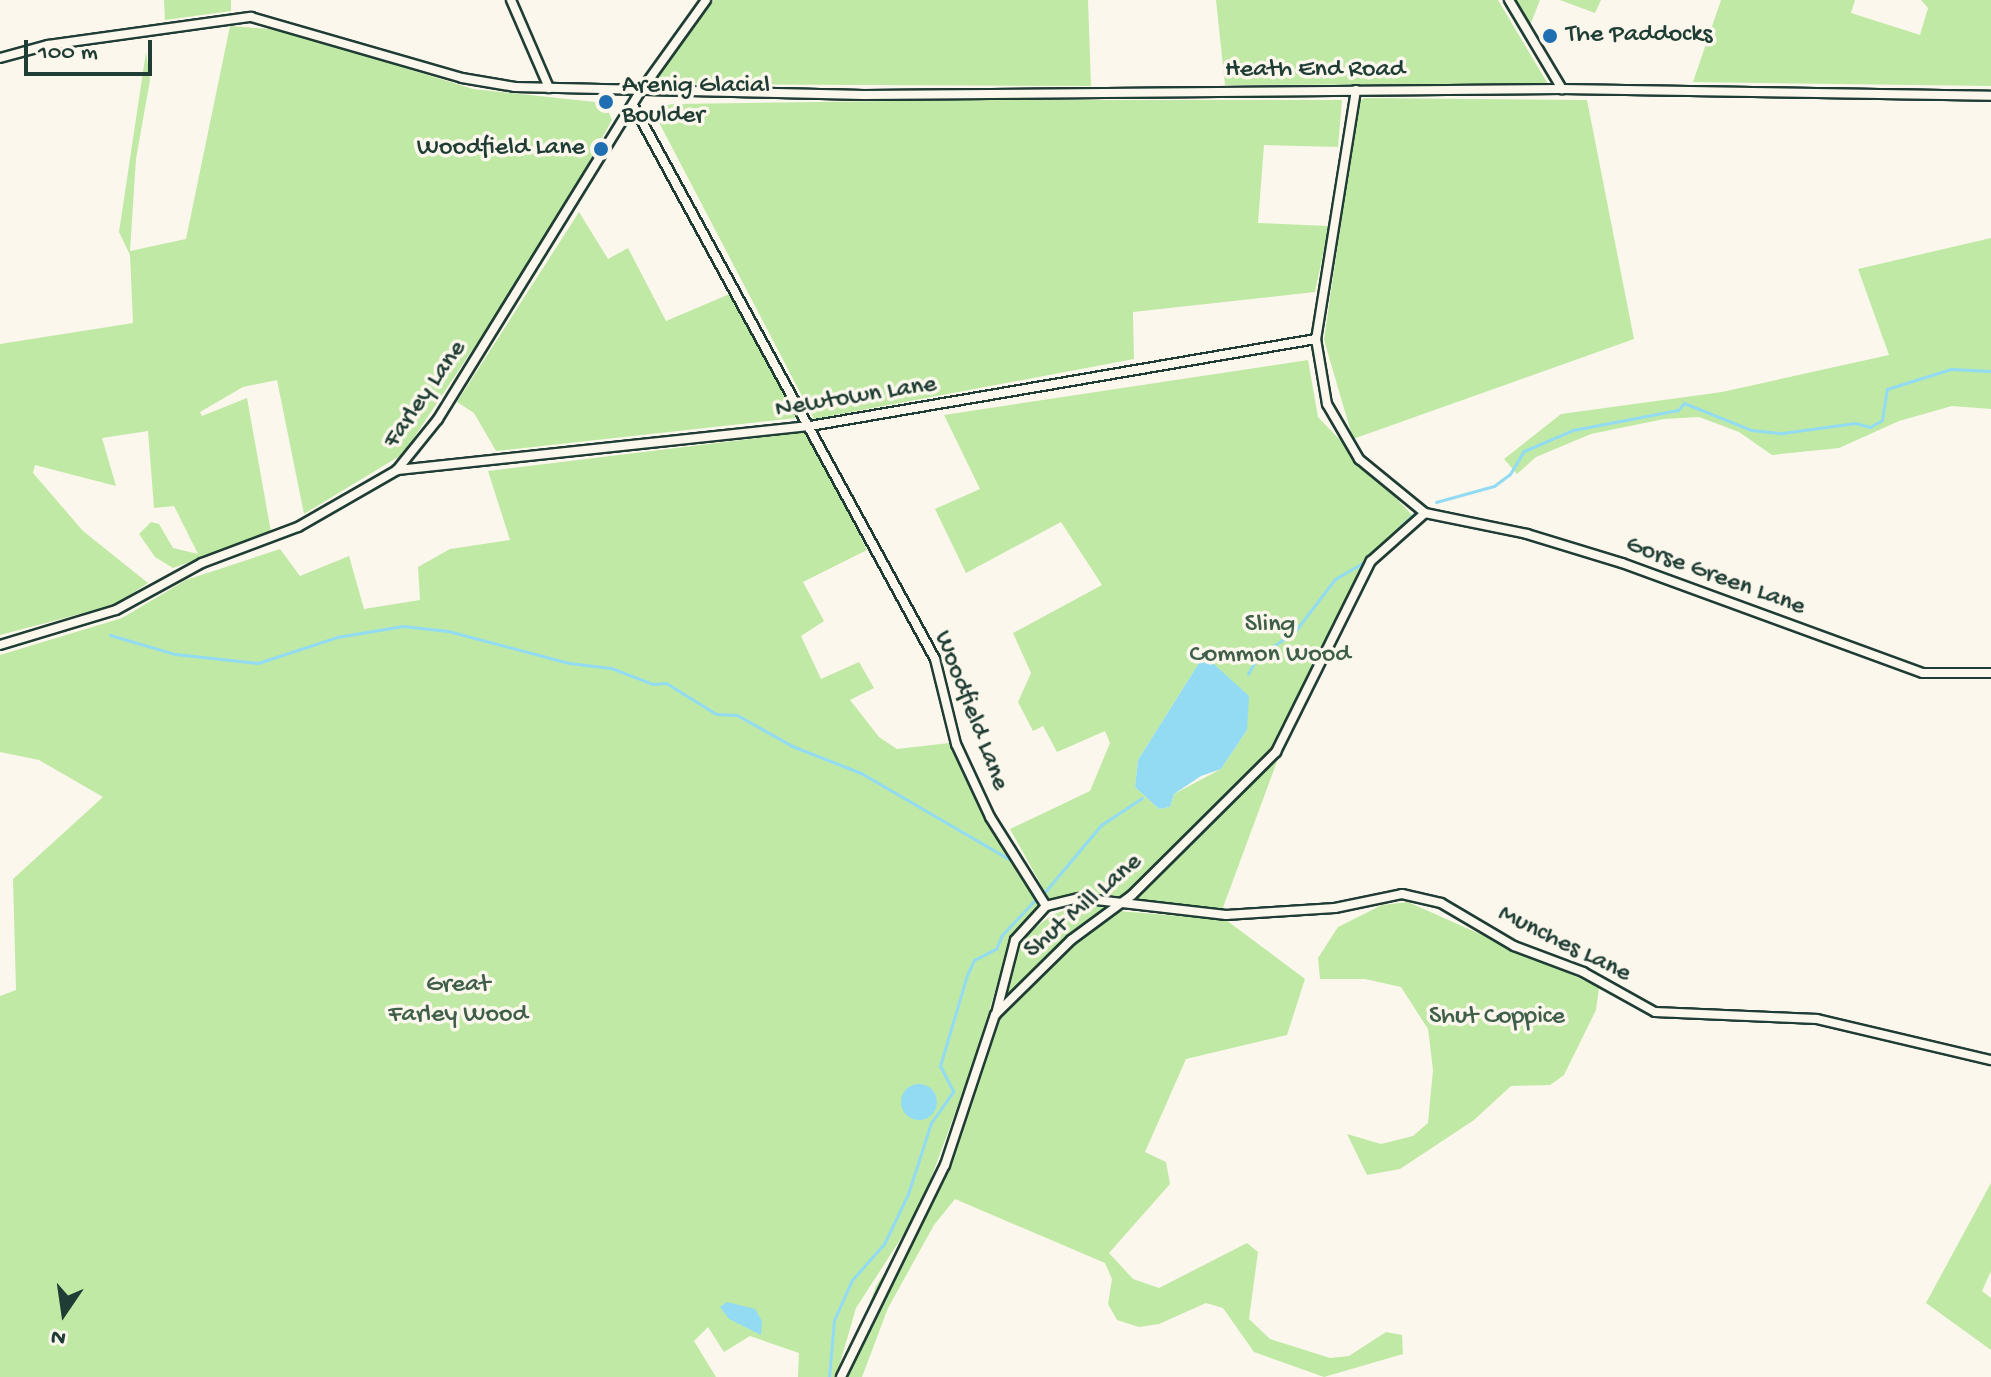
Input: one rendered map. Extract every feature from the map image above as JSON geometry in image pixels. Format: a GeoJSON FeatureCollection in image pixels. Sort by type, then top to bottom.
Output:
{"type":"FeatureCollection","features":[{"type":"Feature","properties":{"kind":"street"},"geometry":{"type":"LineString","coordinates":[[511,0],[549,88]]}},
{"type":"Feature","properties":{"kind":"street","name":"Farley Lane"},"geometry":{"type":"LineString","coordinates":[[0,645],[116,610],[202,563],[298,527],[397,470],[438,419],[640,92],[706,0]]}},
{"type":"Feature","properties":{"kind":"street"},"geometry":{"type":"LineString","coordinates":[[1509,0],[1562,89]]}},
{"type":"Feature","properties":{"kind":"street","name":"Heath End Road"},"geometry":{"type":"LineString","coordinates":[[0,58],[92,38],[251,17],[473,81],[549,88],[640,92],[1562,89],[1991,96]]}},
{"type":"Feature","properties":{"kind":"street"},"geometry":{"type":"LineString","coordinates":[[1356,90],[1316,339],[1327,404],[1359,459],[1425,513]]}},
{"type":"Feature","properties":{"kind":"street","name":"Woodfield Lane"},"geometry":{"type":"LineString","coordinates":[[633,105],[935,659],[956,744],[990,817],[1046,906]]}},
{"type":"Feature","properties":{"kind":"street","name":"Newtown Lane"},"geometry":{"type":"LineString","coordinates":[[397,470],[810,426],[1316,339]]}},
{"type":"Feature","properties":{"kind":"street","name":"Gorse Green Lane"},"geometry":{"type":"LineString","coordinates":[[1425,513],[1527,534],[1622,563],[1923,673],[1991,673]]}},
{"type":"Feature","properties":{"kind":"street","name":"Shut Mill Lane"},"geometry":{"type":"LineString","coordinates":[[841,1377],[945,1165],[995,1015],[1071,940],[1121,906],[1276,752],[1371,561],[1425,513]]}},
{"type":"Feature","properties":{"kind":"street","name":"Munches Lane"},"geometry":{"type":"LineString","coordinates":[[1121,906],[1226,915],[1335,908],[1402,894],[1441,903],[1514,946],[1583,972],[1655,1012],[1817,1019],[1991,1060]]}},
{"type":"Feature","properties":{"kind":"street"},"geometry":{"type":"LineString","coordinates":[[995,1015],[1015,940],[1046,906],[1079,898],[1121,906]]}},
{"type":"Feature","properties":{"kind":"green space"},"geometry":{"type":"Polygon","coordinates":[[[164,0],[231,0],[231,11],[165,20],[164,0]]]}},
{"type":"Feature","properties":{"kind":"green space"},"geometry":{"type":"Polygon","coordinates":[[[714,0],[1088,0],[1091,86],[653,84],[714,0]]]}},
{"type":"Feature","properties":{"kind":"green space"},"geometry":{"type":"Polygon","coordinates":[[[1216,0],[1498,0],[1548,84],[1225,85],[1216,0]]]}},
{"type":"Feature","properties":{"kind":"green space"},"geometry":{"type":"Polygon","coordinates":[[[1513,0],[1540,0],[1529,28],[1513,0]]]}},
{"type":"Feature","properties":{"kind":"green space"},"geometry":{"type":"Polygon","coordinates":[[[1560,0],[1601,0],[1595,13],[1560,0]]]}},
{"type":"Feature","properties":{"kind":"green space"},"geometry":{"type":"Polygon","coordinates":[[[1721,0],[1855,0],[1851,13],[1920,35],[1928,8],[1921,0],[1991,0],[1991,86],[1693,82],[1721,0]]]}},
{"type":"Feature","properties":{"kind":"green space"},"geometry":{"type":"Polygon","coordinates":[[[230,26],[282,30],[473,89],[605,103],[612,120],[548,236],[403,454],[304,514],[277,380],[243,387],[200,412],[202,416],[247,398],[271,532],[173,568],[155,557],[139,534],[151,522],[159,524],[173,548],[198,554],[174,506],[154,508],[148,431],[102,438],[116,486],[35,465],[33,473],[83,531],[148,583],[114,605],[0,635],[0,344],[133,323],[130,255],[119,232],[146,52],[150,80],[136,159],[130,251],[186,239],[230,26]]]}},
{"type":"Feature","properties":{"kind":"green space"},"geometry":{"type":"Polygon","coordinates":[[[1364,98],[1587,100],[1634,339],[1353,439],[1324,340],[1358,103],[1364,98]]]}},
{"type":"Feature","properties":{"kind":"green space"},"geometry":{"type":"Polygon","coordinates":[[[1342,100],[1338,147],[1264,145],[1258,223],[1329,226],[1315,292],[1133,312],[1134,359],[814,419],[652,109],[672,104],[1342,100]]]}},
{"type":"Feature","properties":{"kind":"green space"},"geometry":{"type":"Polygon","coordinates":[[[579,212],[608,259],[628,248],[666,321],[732,293],[796,418],[496,451],[474,413],[457,402],[579,212]]]}},
{"type":"Feature","properties":{"kind":"green space"},"geometry":{"type":"Polygon","coordinates":[[[1991,238],[1991,409],[1952,406],[1899,421],[1839,448],[1772,455],[1739,432],[1699,417],[1664,419],[1591,434],[1536,457],[1517,474],[1504,459],[1561,414],[1722,392],[1889,355],[1858,269],[1991,238]]]}},
{"type":"Feature","properties":{"kind":"green space","name":"Sling Common Wood"},"geometry":{"type":"Polygon","coordinates":[[[1308,360],[1318,417],[1414,517],[1360,572],[1331,644],[1271,749],[1122,897],[1077,894],[1049,899],[1010,829],[1090,791],[1110,743],[1105,731],[1057,752],[1043,726],[1033,731],[1018,702],[1031,673],[1013,633],[1102,585],[1061,522],[966,573],[935,509],[980,489],[944,415],[1308,360]],[[1204,655],[1138,760],[1135,787],[1159,809],[1170,807],[1174,794],[1221,769],[1247,730],[1204,655]]]}},
{"type":"Feature","properties":{"kind":"green space","name":"Great Farley Wood"},"geometry":{"type":"Polygon","coordinates":[[[808,432],[867,550],[803,582],[824,621],[801,636],[821,679],[859,662],[874,688],[850,700],[879,737],[897,749],[949,743],[980,808],[1046,909],[1011,937],[975,1059],[930,1181],[909,1226],[856,1308],[836,1377],[798,1377],[799,1353],[750,1336],[724,1352],[708,1327],[694,1341],[716,1377],[0,1377],[0,996],[16,990],[13,879],[103,797],[39,760],[0,752],[0,655],[122,618],[186,580],[280,549],[300,576],[349,556],[364,609],[420,600],[418,567],[450,549],[510,540],[488,471],[808,432]]]}},
{"type":"Feature","properties":{"kind":"green space"},"geometry":{"type":"Polygon","coordinates":[[[1279,756],[1222,910],[1130,903],[1279,756]]]}},
{"type":"Feature","properties":{"kind":"green space"},"geometry":{"type":"Polygon","coordinates":[[[1085,902],[1108,908],[1068,939],[1001,1004],[1017,942],[1052,915],[1085,902]]]}},
{"type":"Feature","properties":{"kind":"green space","name":"Shut Coppice"},"geometry":{"type":"Polygon","coordinates":[[[1408,902],[1599,987],[1596,1010],[1564,1075],[1550,1085],[1511,1086],[1474,1120],[1400,1169],[1367,1175],[1347,1134],[1381,1144],[1413,1136],[1428,1123],[1433,1070],[1428,1029],[1401,987],[1365,979],[1320,979],[1318,958],[1338,927],[1382,905],[1408,902]]]}},
{"type":"Feature","properties":{"kind":"green space"},"geometry":{"type":"Polygon","coordinates":[[[1119,911],[1226,920],[1305,979],[1287,1035],[1186,1059],[1145,1152],[1166,1162],[1170,1184],[1109,1253],[1133,1279],[1159,1288],[1247,1243],[1258,1252],[1249,1319],[1270,1339],[1330,1358],[1349,1356],[1386,1332],[1402,1335],[1403,1354],[1324,1377],[1254,1352],[1223,1308],[1206,1303],[1159,1324],[1139,1327],[1117,1320],[1108,1304],[1112,1279],[1105,1263],[955,1199],[934,1225],[888,1308],[862,1377],[843,1377],[876,1286],[939,1191],[999,1020],[1072,944],[1119,911]]]}},
{"type":"Feature","properties":{"kind":"green space"},"geometry":{"type":"Polygon","coordinates":[[[1991,1183],[1991,1271],[1982,1291],[1991,1298],[1991,1350],[1926,1303],[1991,1183]]]}},
{"type":"Feature","properties":{"kind":"water"},"geometry":{"type":"Polygon","coordinates":[[[1204,655],[1249,696],[1247,730],[1221,769],[1201,776],[1174,794],[1170,807],[1159,809],[1135,787],[1138,760],[1204,655]]]}},
{"type":"Feature","properties":{"kind":"water"},"geometry":{"type":"Polygon","coordinates":[[[919,1084],[932,1089],[937,1102],[932,1115],[919,1120],[906,1115],[901,1102],[906,1089],[919,1084]]]}},
{"type":"Feature","properties":{"kind":"water"},"geometry":{"type":"Polygon","coordinates":[[[727,1302],[755,1309],[762,1321],[761,1335],[729,1319],[720,1307],[727,1302]]]}},
{"type":"Feature","properties":{"kind":"waterway"},"geometry":{"type":"LineString","coordinates":[[1436,502],[1494,486],[1510,474],[1524,451],[1573,430],[1678,410],[1684,403],[1751,430],[1782,433],[1855,423],[1870,427],[1882,420],[1887,389],[1951,369],[1991,371]]}},
{"type":"Feature","properties":{"kind":"waterway"},"geometry":{"type":"LineString","coordinates":[[1248,674],[1257,658],[1296,630],[1335,579],[1361,564],[1415,513]]}},
{"type":"Feature","properties":{"kind":"waterway"},"geometry":{"type":"LineString","coordinates":[[110,635],[175,654],[258,663],[337,637],[403,626],[448,631],[569,663],[611,668],[653,684],[666,683],[716,714],[737,715],[792,746],[861,773],[1012,861]]}},
{"type":"Feature","properties":{"kind":"waterway"},"geometry":{"type":"LineString","coordinates":[[1044,893],[1101,825],[1142,798]]}},
{"type":"Feature","properties":{"kind":"waterway"},"geometry":{"type":"LineString","coordinates":[[829,1377],[834,1320],[852,1280],[884,1244],[908,1194],[931,1123],[953,1091],[940,1066],[967,975],[974,960],[996,949],[1002,935],[1035,900]]}},
{"type":"Feature","properties":{"kind":"place","name":"The Paddocks"},"geometry":{"type":"Point","coordinates":[1550,36]}},
{"type":"Feature","properties":{"kind":"place","name":"Arenig Glacial Boulder"},"geometry":{"type":"Point","coordinates":[606,102]}},
{"type":"Feature","properties":{"kind":"place","name":"Woodfield Lane"},"geometry":{"type":"Point","coordinates":[601,149]}}]}
